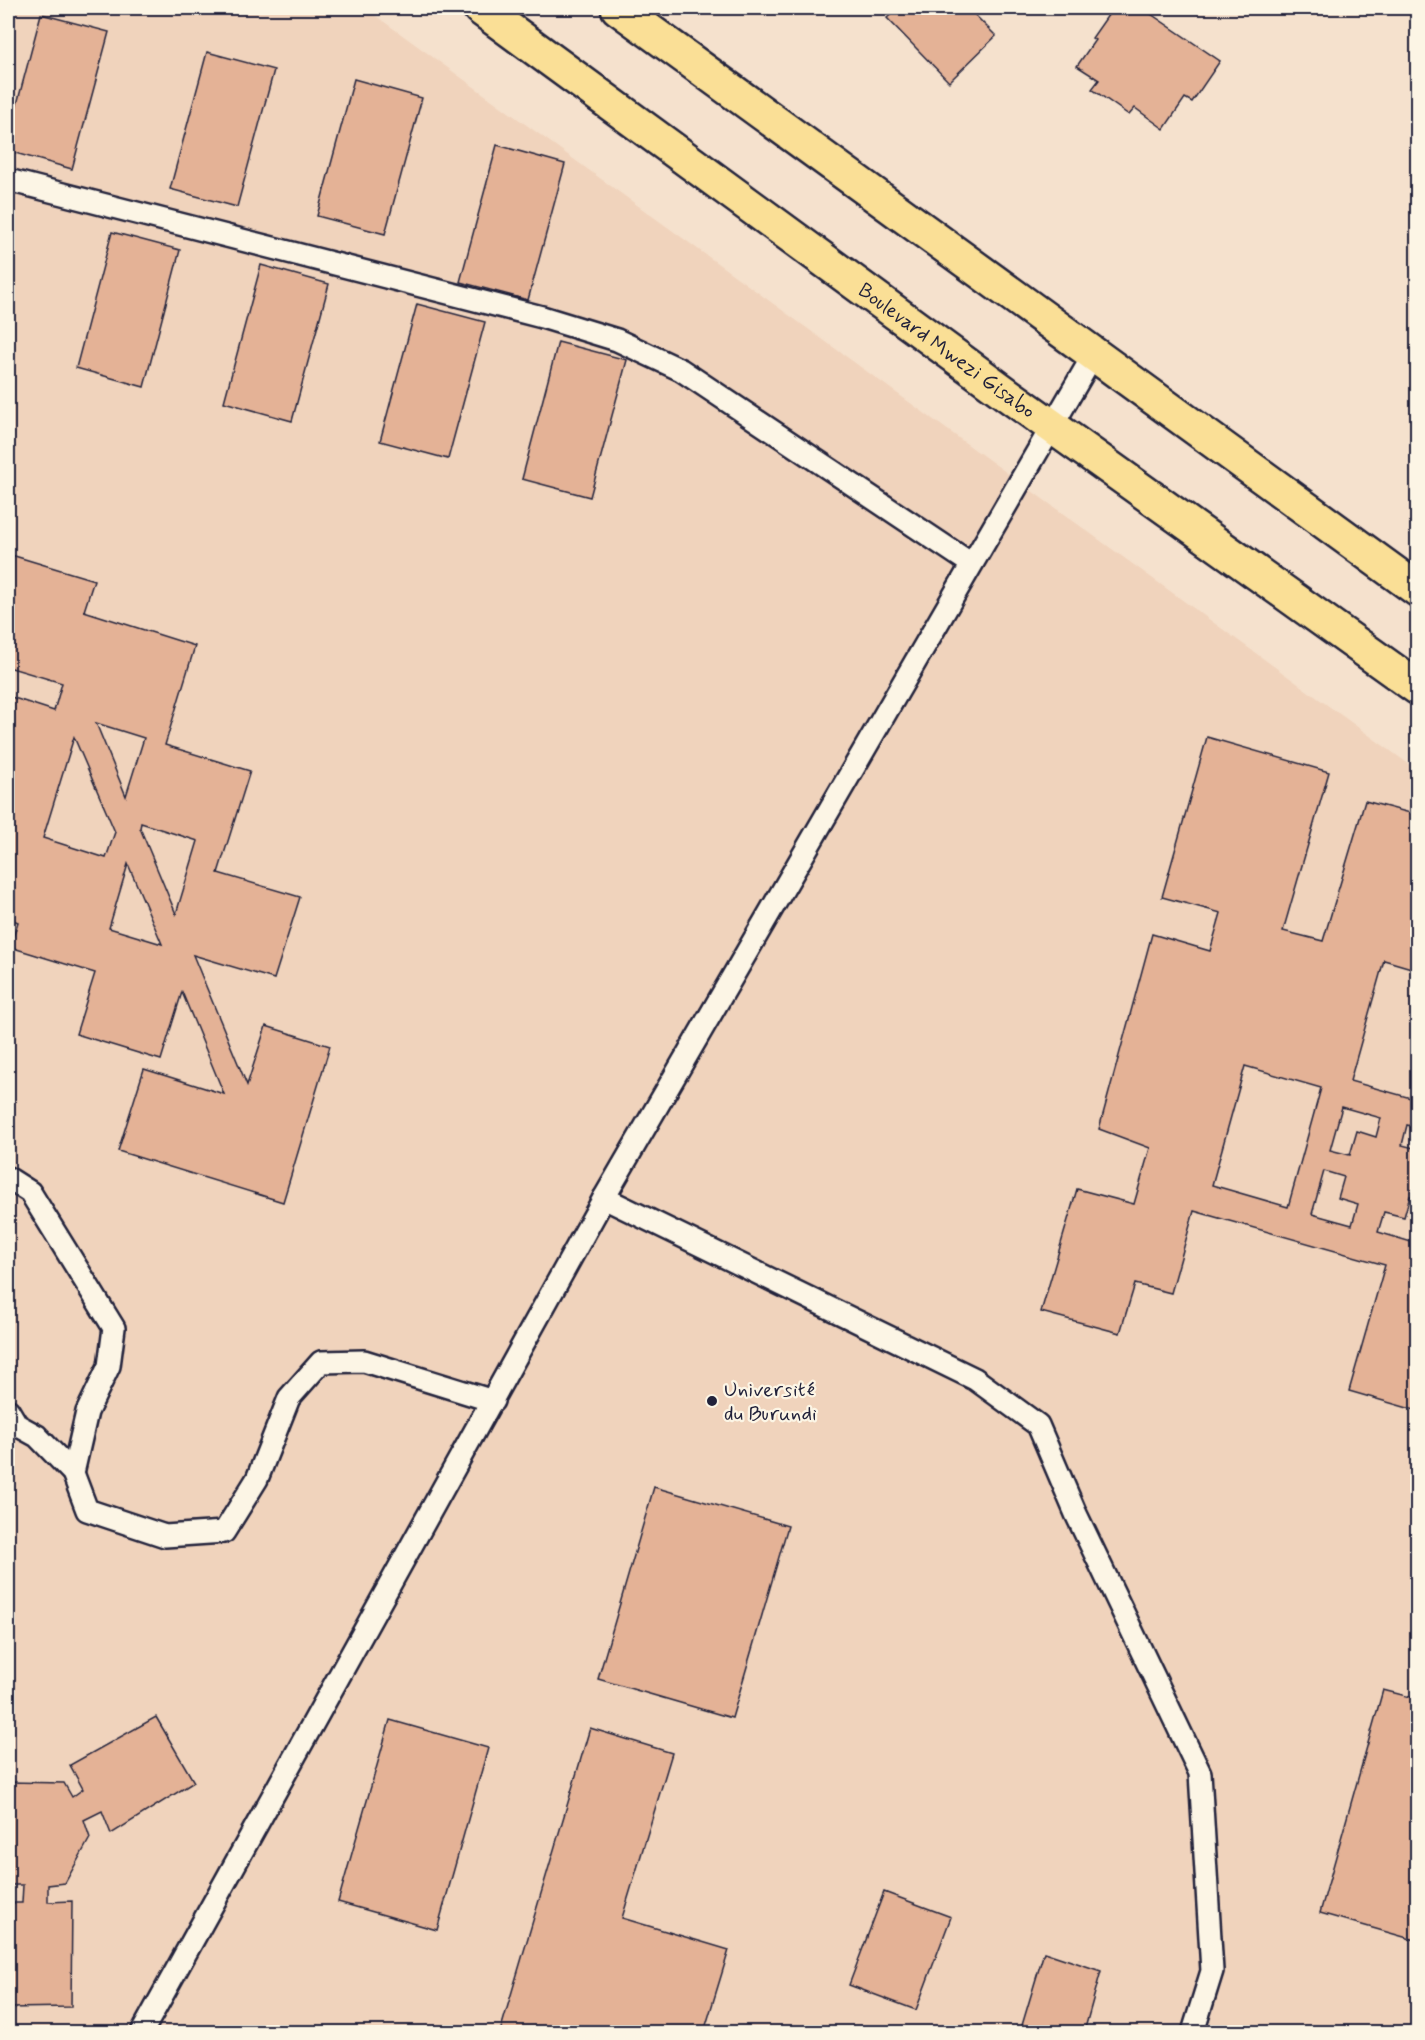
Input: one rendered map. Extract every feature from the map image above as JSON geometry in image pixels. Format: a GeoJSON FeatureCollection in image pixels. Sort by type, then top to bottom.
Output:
{"type":"FeatureCollection","features":[{"type":"Feature","properties":{"kind":"main road","name":"Boulevard Mwezi Gisabo"},"geometry":{"type":"LineString","coordinates":[[480,8],[1051,425],[1418,688]]}},
{"type":"Feature","properties":{"kind":"main road"},"geometry":{"type":"LineString","coordinates":[[618,8],[1418,590]]}},
{"type":"Feature","properties":{"kind":"lane"},"geometry":{"type":"LineString","coordinates":[[8,180],[542,317],[617,340],[681,370],[970,563]]}},
{"type":"Feature","properties":{"kind":"lane"},"geometry":{"type":"LineString","coordinates":[[142,2032],[604,1198],[970,563],[1094,354]]}},
{"type":"Feature","properties":{"kind":"lane"},"geometry":{"type":"LineString","coordinates":[[8,1178],[30,1192],[114,1328],[109,1366],[87,1412],[73,1473]]}},
{"type":"Feature","properties":{"kind":"lane"},"geometry":{"type":"LineString","coordinates":[[604,1198],[975,1379],[1038,1425],[1076,1514],[1200,1773],[1212,1971],[1193,2032]]}},
{"type":"Feature","properties":{"kind":"lane"},"geometry":{"type":"LineString","coordinates":[[8,1410],[17,1425],[37,1436],[73,1473],[87,1510],[165,1536],[224,1532],[256,1479],[289,1398],[321,1362],[364,1361],[493,1401]]}},
{"type":"Feature","properties":{"kind":"shaded area","name":"Université du Burundi"},"geometry":{"type":"Polygon","coordinates":[[[8,8],[365,8],[1417,770],[1417,2032],[8,2032],[8,8]]]}},
{"type":"Feature","properties":{"kind":"building"},"geometry":{"type":"Polygon","coordinates":[[[898,8],[968,8],[996,36],[949,82],[887,18],[898,8]]]}},
{"type":"Feature","properties":{"kind":"building"},"geometry":{"type":"Polygon","coordinates":[[[1113,8],[1142,8],[1220,61],[1192,102],[1185,98],[1164,129],[1135,108],[1129,115],[1092,89],[1099,80],[1077,66],[1095,40],[1092,38],[1113,8]]]}},
{"type":"Feature","properties":{"kind":"building"},"geometry":{"type":"Polygon","coordinates":[[[41,14],[109,32],[72,169],[8,151],[8,138],[41,14]]]}},
{"type":"Feature","properties":{"kind":"building"},"geometry":{"type":"Polygon","coordinates":[[[207,52],[274,70],[237,207],[170,189],[207,52]]]}},
{"type":"Feature","properties":{"kind":"building"},"geometry":{"type":"Polygon","coordinates":[[[354,79],[422,98],[385,234],[317,216],[354,79]]]}},
{"type":"Feature","properties":{"kind":"building"},"geometry":{"type":"Polygon","coordinates":[[[497,145],[565,164],[528,300],[460,282],[497,145]]]}},
{"type":"Feature","properties":{"kind":"building"},"geometry":{"type":"Polygon","coordinates":[[[112,232],[180,250],[144,387],[76,368],[112,232]]]}},
{"type":"Feature","properties":{"kind":"building"},"geometry":{"type":"Polygon","coordinates":[[[261,265],[329,284],[292,421],[224,402],[261,265]]]}},
{"type":"Feature","properties":{"kind":"building"},"geometry":{"type":"Polygon","coordinates":[[[417,304],[485,322],[448,459],[380,441],[417,304]]]}},
{"type":"Feature","properties":{"kind":"building"},"geometry":{"type":"Polygon","coordinates":[[[558,342],[627,360],[590,497],[522,479],[558,342]]]}},
{"type":"Feature","properties":{"kind":"building"},"geometry":{"type":"Polygon","coordinates":[[[8,554],[94,580],[84,611],[195,646],[165,745],[250,771],[218,873],[300,897],[274,979],[193,955],[247,1085],[266,1026],[330,1046],[283,1202],[118,1151],[144,1069],[224,1094],[182,992],[161,1060],[76,1034],[95,973],[10,947],[18,922],[8,918],[8,696],[54,711],[62,683],[8,667],[8,554]],[[96,723],[126,796],[144,738],[96,723]],[[74,737],[43,838],[106,858],[115,832],[74,737]],[[141,823],[140,828],[176,914],[198,841],[141,823]],[[128,864],[109,928],[162,944],[128,864]]]}},
{"type":"Feature","properties":{"kind":"building"},"geometry":{"type":"Polygon","coordinates":[[[1207,737],[1329,772],[1283,931],[1323,941],[1365,801],[1418,815],[1418,970],[1384,960],[1350,1081],[1418,1100],[1418,1128],[1407,1125],[1402,1145],[1418,1149],[1418,1198],[1410,1196],[1404,1217],[1384,1212],[1378,1232],[1418,1244],[1418,1411],[1349,1391],[1385,1265],[1194,1211],[1171,1293],[1135,1284],[1120,1333],[1041,1312],[1077,1189],[1134,1204],[1150,1148],[1099,1129],[1152,934],[1210,951],[1221,913],[1162,897],[1207,737]],[[1245,1066],[1212,1185],[1288,1207],[1321,1088],[1245,1066]],[[1342,1107],[1330,1150],[1350,1155],[1357,1131],[1376,1137],[1381,1118],[1342,1107]],[[1324,1171],[1312,1214],[1352,1225],[1358,1204],[1338,1198],[1344,1177],[1324,1171]]]}},
{"type":"Feature","properties":{"kind":"building"},"geometry":{"type":"Polygon","coordinates":[[[654,1487],[788,1526],[732,1718],[598,1679],[654,1487]]]}},
{"type":"Feature","properties":{"kind":"building"},"geometry":{"type":"Polygon","coordinates":[[[1383,1690],[1418,1699],[1418,1941],[1320,1913],[1383,1690]]]}},
{"type":"Feature","properties":{"kind":"building"},"geometry":{"type":"Polygon","coordinates":[[[156,1717],[194,1782],[111,1834],[102,1811],[84,1820],[90,1838],[65,1883],[48,1885],[48,1902],[72,1901],[71,2007],[8,2008],[8,1903],[22,1903],[23,1885],[8,1885],[8,1782],[64,1783],[72,1797],[83,1789],[70,1765],[156,1717]]]}},
{"type":"Feature","properties":{"kind":"building"},"geometry":{"type":"Polygon","coordinates":[[[390,1720],[488,1748],[437,1930],[338,1902],[390,1720]]]}},
{"type":"Feature","properties":{"kind":"building"},"geometry":{"type":"Polygon","coordinates":[[[590,1728],[672,1753],[622,1918],[729,1950],[704,2032],[500,2032],[590,1728]]]}},
{"type":"Feature","properties":{"kind":"building"},"geometry":{"type":"Polygon","coordinates":[[[884,1892],[951,1917],[916,2010],[849,1985],[884,1892]]]}},
{"type":"Feature","properties":{"kind":"building"},"geometry":{"type":"Polygon","coordinates":[[[1044,1952],[1101,1971],[1084,2032],[1020,2032],[1044,1952]]]}},
{"type":"Feature","properties":{"kind":"building"},"geometry":{"type":"Polygon","coordinates":[[[875,2027],[894,2032],[873,2032],[875,2027]]]}},
{"type":"Feature","properties":{"kind":"place","name":"Université du Burundi"},"geometry":{"type":"Point","coordinates":[712,1401]}}]}
